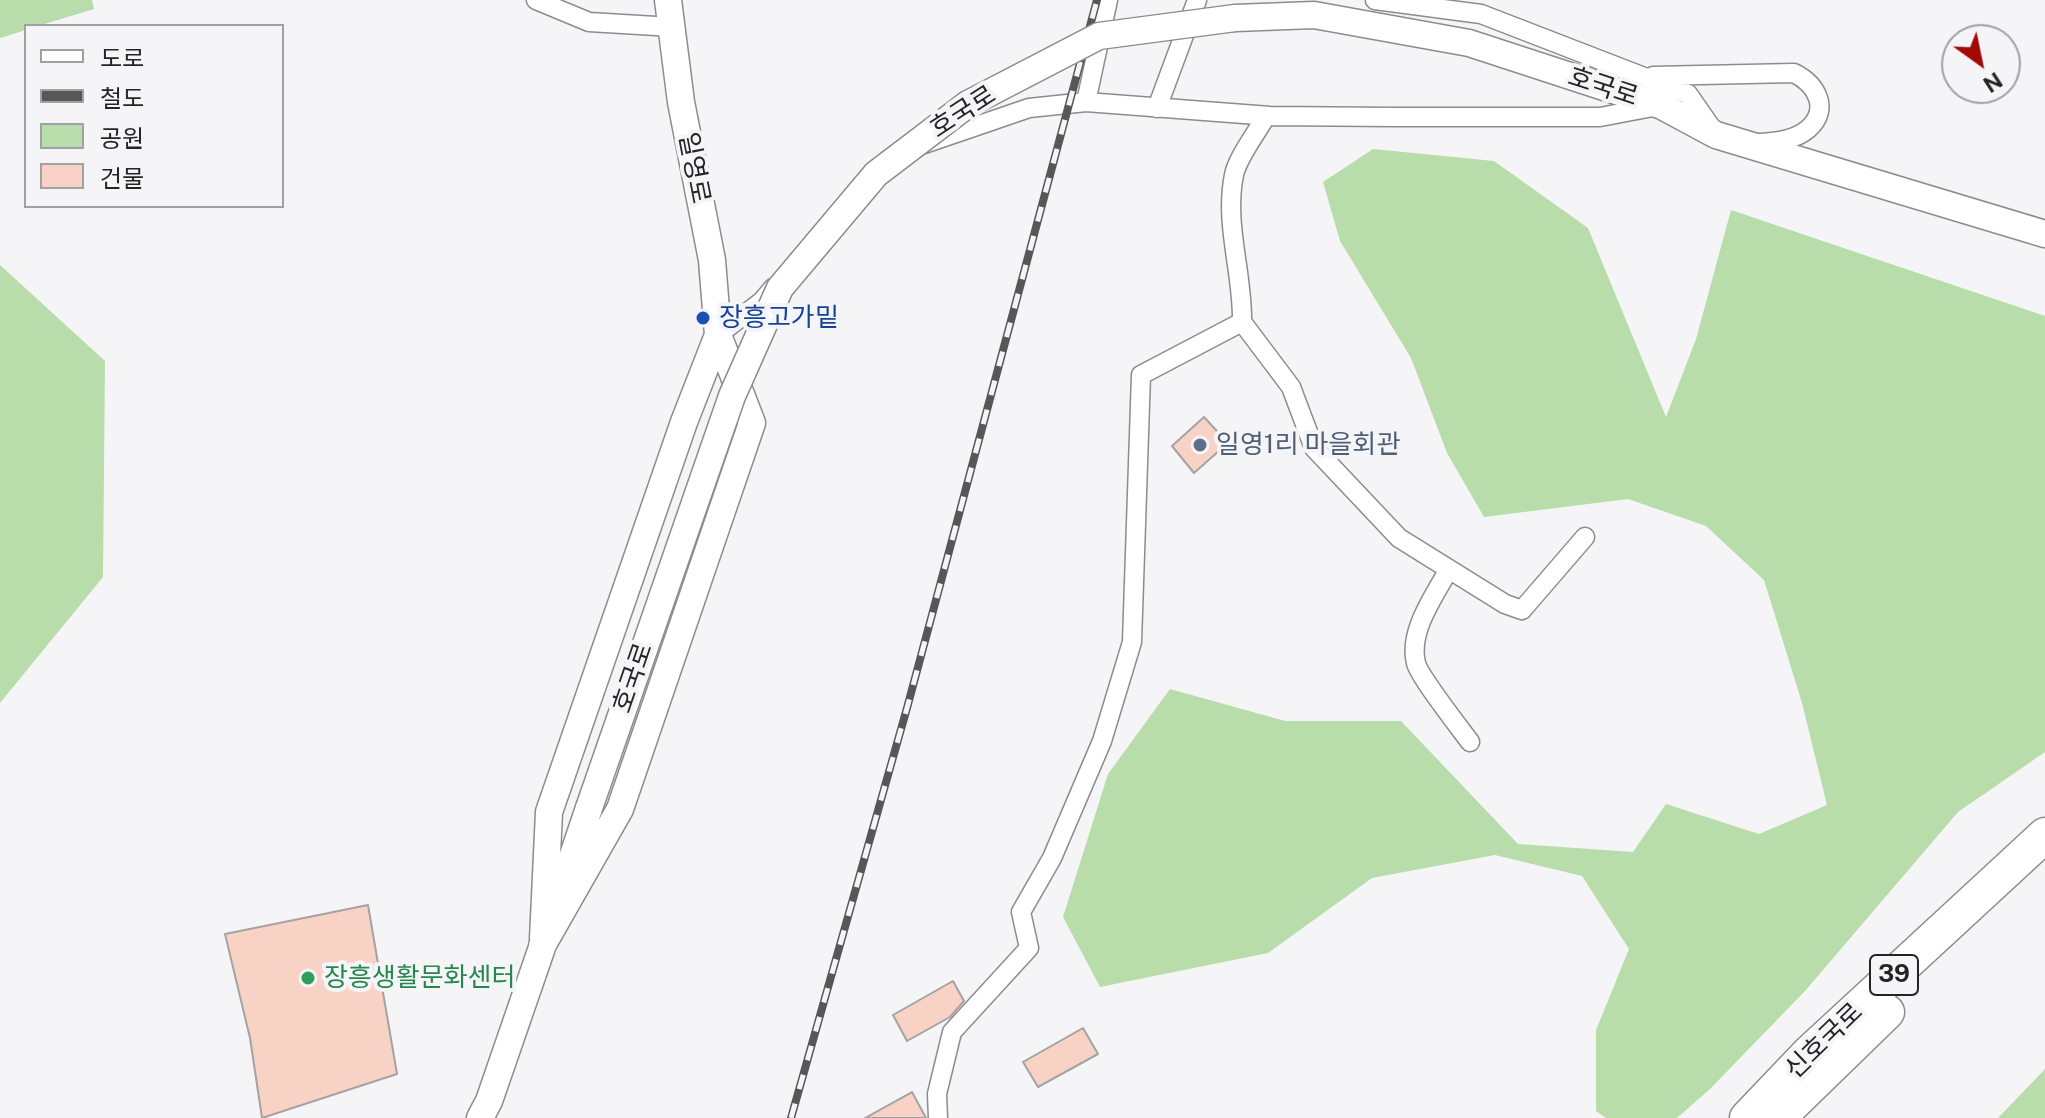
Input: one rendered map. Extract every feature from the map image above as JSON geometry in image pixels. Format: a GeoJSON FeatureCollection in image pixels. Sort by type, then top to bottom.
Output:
{"type":"FeatureCollection","features":[{"type":"Feature","properties":{"kind":"highway","name":"신호국로"},"geometry":{"type":"LineString","coordinates":[[1747,1118],[1809,1053],[2045,835]]}},
{"type":"Feature","properties":{"kind":"highway","name":"신호국로"},"geometry":{"type":"LineString","coordinates":[[1778,1118],[1900,999],[2045,867]]}},
{"type":"Feature","properties":{"kind":"street"},"geometry":{"type":"LineString","coordinates":[[536,0],[589,22],[673,27]]}},
{"type":"Feature","properties":{"kind":"street","name":"일영로"},"geometry":{"type":"LineString","coordinates":[[668,0],[681,102],[712,260],[718,335]]}},
{"type":"Feature","properties":{"kind":"street"},"geometry":{"type":"LineString","coordinates":[[1086,102],[1108,0]]}},
{"type":"Feature","properties":{"kind":"street"},"geometry":{"type":"LineString","coordinates":[[1157,108],[1197,0]]}},
{"type":"Feature","properties":{"kind":"street"},"geometry":{"type":"LineString","coordinates":[[1375,0],[1481,14],[1643,76],[1688,94],[1716,135]]}},
{"type":"Feature","properties":{"kind":"street","name":"호국로"},"geometry":{"type":"LineString","coordinates":[[480,1118],[489,1101],[732,396],[780,288],[876,174],[968,104],[1099,36],[1235,18],[1314,15],[1469,43],[1662,106],[1716,135],[2045,234]]}},
{"type":"Feature","properties":{"kind":"street"},"geometry":{"type":"LineString","coordinates":[[1643,76],[1794,73],[1809,80],[1819,95],[1818,115],[1808,129],[1784,141],[1745,143]]}},
{"type":"Feature","properties":{"kind":"street"},"geometry":{"type":"LineString","coordinates":[[542,946],[549,812],[684,422],[718,335],[762,301],[804,250],[912,149],[1029,108],[1086,102],[1266,116],[1600,117],[1662,106]]}},
{"type":"Feature","properties":{"kind":"street"},"geometry":{"type":"LineString","coordinates":[[1266,116],[1234,173],[1232,240],[1242,300],[1242,322],[1291,387],[1314,448],[1399,538],[1505,604],[1522,610],[1585,537]]}},
{"type":"Feature","properties":{"kind":"street"},"geometry":{"type":"LineString","coordinates":[[938,1118],[937,1094],[952,1032],[1029,948],[1021,912],[1052,858],[1102,741],[1132,642],[1141,375],[1242,322]]}},
{"type":"Feature","properties":{"kind":"street"},"geometry":{"type":"LineString","coordinates":[[542,946],[620,809],[752,423],[718,335]]}},
{"type":"Feature","properties":{"kind":"street"},"geometry":{"type":"LineString","coordinates":[[1449,569],[1426,612],[1415,642],[1416,665],[1470,742]]}},
{"type":"Feature","properties":{"kind":"green space"},"geometry":{"type":"Polygon","coordinates":[[[0,0],[92,0],[94,9],[45,24],[24,24],[24,31],[0,38],[0,0]]]}},
{"type":"Feature","properties":{"kind":"green space"},"geometry":{"type":"Polygon","coordinates":[[[1373,149],[1494,161],[1588,228],[1666,417],[1696,339],[1731,210],[2045,316],[2045,752],[1958,812],[1805,991],[1710,1089],[1677,1118],[1606,1118],[1596,1111],[1596,1030],[1629,949],[1582,876],[1495,855],[1372,878],[1268,953],[1100,987],[1063,917],[1108,774],[1170,689],[1285,721],[1401,721],[1518,844],[1633,852],[1666,804],[1759,834],[1827,805],[1802,703],[1764,580],[1706,526],[1628,499],[1484,517],[1447,453],[1411,358],[1340,241],[1323,182],[1373,149]]]}},
{"type":"Feature","properties":{"kind":"green space"},"geometry":{"type":"Polygon","coordinates":[[[0,265],[105,361],[103,577],[0,703],[0,265]]]}},
{"type":"Feature","properties":{"kind":"green space"},"geometry":{"type":"Polygon","coordinates":[[[2044,1070],[2045,1118],[1998,1118],[2044,1070]]]}},
{"type":"Feature","properties":{"kind":"building","name":"일영1리 마을회관"},"geometry":{"type":"Polygon","coordinates":[[[1204,417],[1228,443],[1194,473],[1172,446],[1204,417]]]}},
{"type":"Feature","properties":{"kind":"building","name":"장흥생활문화센터"},"geometry":{"type":"Polygon","coordinates":[[[368,905],[397,1074],[262,1118],[250,1038],[225,934],[368,905]]]}},
{"type":"Feature","properties":{"kind":"building"},"geometry":{"type":"Polygon","coordinates":[[[953,981],[964,1001],[950,1017],[907,1041],[893,1015],[953,981]]]}},
{"type":"Feature","properties":{"kind":"building"},"geometry":{"type":"Polygon","coordinates":[[[1083,1028],[1098,1054],[1038,1087],[1023,1062],[1083,1028]]]}},
{"type":"Feature","properties":{"kind":"building"},"geometry":{"type":"Polygon","coordinates":[[[912,1092],[926,1118],[865,1118],[912,1092]]]}},
{"type":"Feature","properties":{"kind":"railway"},"geometry":{"type":"LineString","coordinates":[[791,1118],[907,708],[1097,0]]}},
{"type":"Feature","properties":{"kind":"place","name":"장흥고가밑"},"geometry":{"type":"Point","coordinates":[703,318]}},
{"type":"Feature","properties":{"kind":"place","name":"일영1리 마을회관"},"geometry":{"type":"Point","coordinates":[1200,445]}},
{"type":"Feature","properties":{"kind":"place","name":"장흥생활문화센터"},"geometry":{"type":"Point","coordinates":[308,978]}}]}
